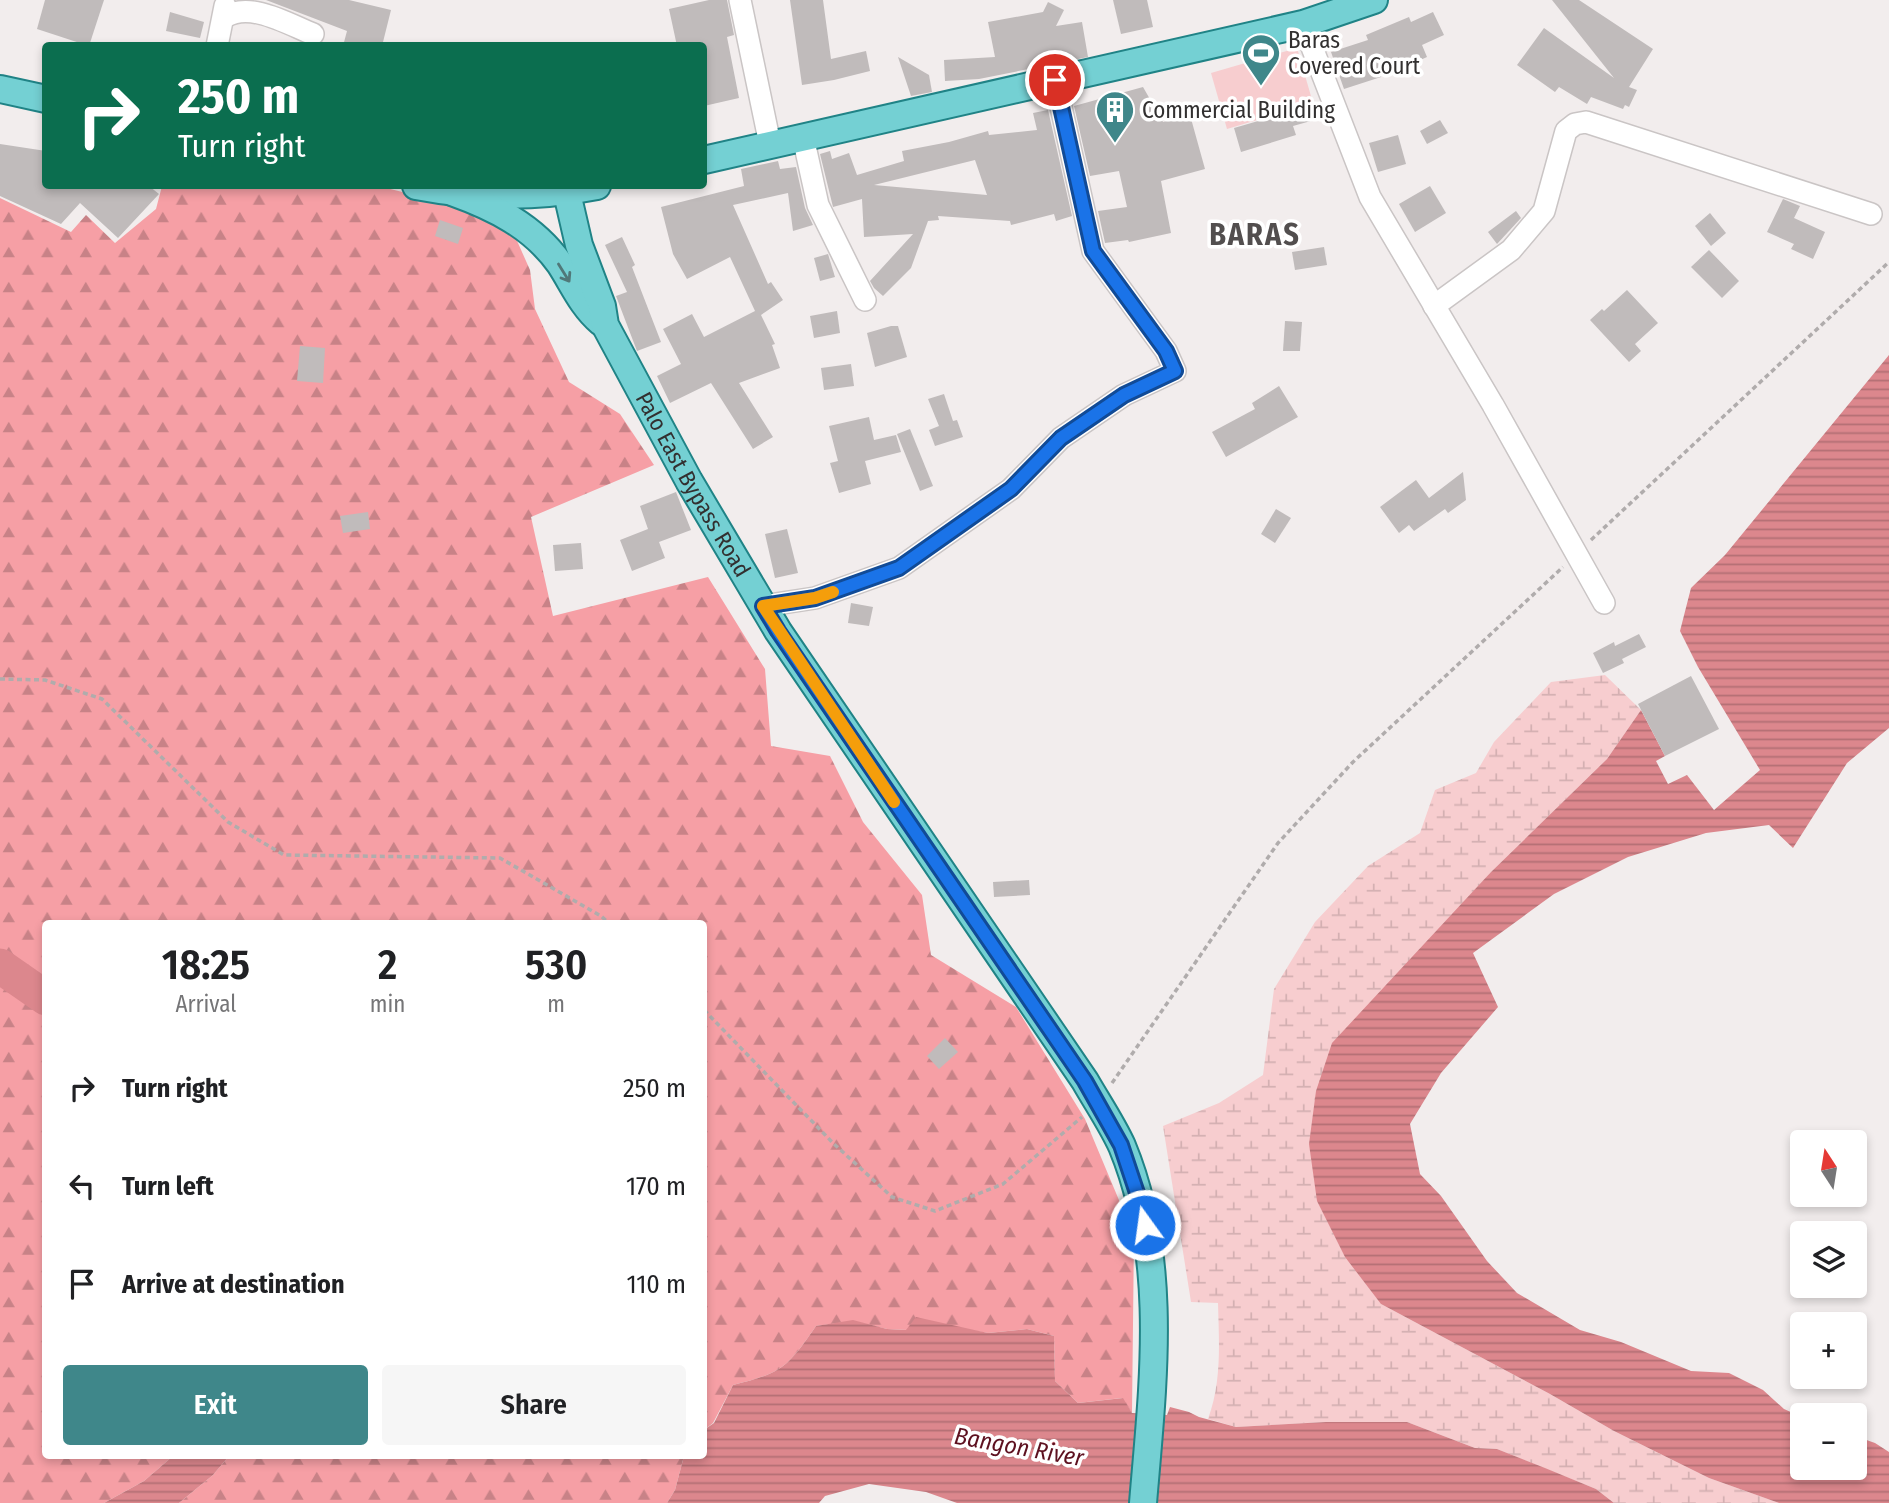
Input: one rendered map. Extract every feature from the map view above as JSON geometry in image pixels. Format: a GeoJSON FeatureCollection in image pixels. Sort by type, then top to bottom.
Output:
{"type":"FeatureCollection","features":[{"type":"Feature","properties":{"kind":"main road"},"geometry":{"type":"LineString","coordinates":[[707,159],[1303,24],[1374,0]]}},
{"type":"Feature","properties":{"kind":"main road"},"geometry":{"type":"LineString","coordinates":[[0,89],[42,98]]}},
{"type":"Feature","properties":{"kind":"main road"},"geometry":{"type":"LineString","coordinates":[[434,189],[493,196],[528,196],[582,189]]}},
{"type":"Feature","properties":{"kind":"main road","name":"Palo East Bypass Road"},"geometry":{"type":"LineString","coordinates":[[452,192],[492,206],[535,235]]}},
{"type":"Feature","properties":{"kind":"main road","name":"Palo East Bypass Road"},"geometry":{"type":"LineString","coordinates":[[566,192],[579,245],[602,306],[605,325],[689,481],[786,643],[1085,1081],[1121,1145],[1144,1217],[1152,1264],[1152,1394],[1143,1503]]}},
{"type":"Feature","properties":{"kind":"main road","name":"Palo East Bypass Road"},"geometry":{"type":"LineString","coordinates":[[528,196],[518,203],[517,209],[521,218],[560,265],[587,310],[605,325]]}},
{"type":"Feature","properties":{"kind":"street"},"geometry":{"type":"LineString","coordinates":[[740,0],[770,145]]}},
{"type":"Feature","properties":{"kind":"street"},"geometry":{"type":"LineString","coordinates":[[223,42],[225,8],[233,12],[253,6],[313,34]]}},
{"type":"Feature","properties":{"kind":"street"},"geometry":{"type":"LineString","coordinates":[[1303,24],[1370,197],[1604,603]]}},
{"type":"Feature","properties":{"kind":"street"},"geometry":{"type":"LineString","coordinates":[[763,606],[815,598],[899,568],[1011,489],[1061,438],[1124,395],[1175,371],[1166,351],[1093,251],[1055,80]]}},
{"type":"Feature","properties":{"kind":"street"},"geometry":{"type":"LineString","coordinates":[[1434,306],[1511,250],[1544,211],[1566,131],[1576,124],[1586,122],[1871,214]]}},
{"type":"Feature","properties":{"kind":"street"},"geometry":{"type":"LineString","coordinates":[[803,137],[818,205],[865,300]]}},
{"type":"Feature","properties":{"kind":"path"},"geometry":{"type":"LineString","coordinates":[[707,1013],[834,1144],[892,1197],[935,1211],[1003,1184],[1098,1103],[1278,843],[1353,762],[1889,262]]}},
{"type":"Feature","properties":{"kind":"path"},"geometry":{"type":"LineString","coordinates":[[0,679],[45,680],[102,699],[229,822],[284,855],[500,858],[606,920]]}},
{"type":"Feature","properties":{"kind":"green space"},"geometry":{"type":"Polygon","coordinates":[[[1297,48],[1313,103],[1227,129],[1211,73],[1297,48]]]}},
{"type":"Feature","properties":{"kind":"green space"},"geometry":{"type":"Polygon","coordinates":[[[161,189],[390,189],[484,212],[514,234],[530,270],[535,309],[569,382],[620,414],[654,465],[531,517],[553,616],[708,577],[765,669],[771,746],[830,756],[863,822],[922,895],[931,955],[1016,1007],[1085,1119],[1134,1236],[1132,1413],[1122,1398],[1078,1403],[1055,1381],[1054,1336],[1027,1329],[988,1333],[964,1329],[887,1329],[853,1321],[816,1326],[798,1351],[782,1367],[763,1377],[733,1385],[713,1423],[707,1428],[707,920],[42,920],[42,993],[11,975],[42,1001],[42,1459],[170,1459],[144,1481],[104,1503],[0,1503],[0,198],[71,232],[86,215],[115,243],[156,209],[161,189]]]}},
{"type":"Feature","properties":{"kind":"green space"},"geometry":{"type":"Polygon","coordinates":[[[1605,675],[1641,710],[1607,759],[1491,872],[1431,939],[1381,1304],[1614,1431],[1709,1478],[1779,1503],[1614,1503],[1596,1489],[1497,1449],[1475,1448],[1407,1422],[1326,1422],[1236,1427],[1208,1419],[1218,1376],[1218,1303],[1191,1302],[1163,1126],[1219,1103],[1263,1075],[1274,989],[1315,922],[1368,866],[1420,833],[1435,790],[1476,773],[1494,742],[1551,682],[1605,675]]]}},
{"type":"Feature","properties":{"kind":"green space"},"geometry":{"type":"Polygon","coordinates":[[[226,1459],[683,1459],[675,1490],[667,1503],[179,1503],[213,1475],[226,1459]]]}},
{"type":"Feature","properties":{"kind":"water"},"geometry":{"type":"Polygon","coordinates":[[[1889,355],[1889,728],[1847,763],[1793,848],[1769,825],[1706,833],[1628,857],[1554,894],[1473,953],[1498,1007],[1441,1073],[1410,1124],[1420,1174],[1441,1196],[1487,1261],[1517,1293],[1580,1330],[1621,1342],[1691,1371],[1729,1373],[1763,1390],[1790,1412],[1790,1480],[1867,1480],[1867,1440],[1875,1443],[1889,1452],[1889,1503],[1779,1503],[1709,1478],[1614,1431],[1381,1304],[1345,1257],[1317,1201],[1309,1144],[1316,1091],[1332,1043],[1491,872],[1607,759],[1641,710],[1665,756],[1656,761],[1668,784],[1687,775],[1714,810],[1760,770],[1698,667],[1680,631],[1691,588],[1725,555],[1889,355]]]}},
{"type":"Feature","properties":{"kind":"water","name":"Bangon River"},"geometry":{"type":"Polygon","coordinates":[[[916,1317],[988,1333],[1027,1329],[1054,1336],[1055,1381],[1078,1403],[1123,1398],[1132,1413],[1167,1415],[1170,1407],[1236,1427],[1326,1422],[1407,1422],[1475,1448],[1497,1449],[1596,1489],[1614,1503],[957,1503],[926,1492],[869,1484],[825,1496],[819,1503],[667,1503],[675,1490],[683,1459],[707,1459],[707,1428],[714,1423],[733,1385],[763,1377],[782,1367],[798,1351],[816,1326],[853,1320],[887,1329],[906,1330],[916,1317]]]}},
{"type":"Feature","properties":{"kind":"water"},"geometry":{"type":"Polygon","coordinates":[[[170,1459],[226,1459],[213,1475],[179,1503],[104,1503],[144,1481],[170,1459]]]}},
{"type":"Feature","properties":{"kind":"building"},"geometry":{"type":"Polygon","coordinates":[[[45,0],[104,0],[90,42],[77,42],[37,29],[45,0]]]}},
{"type":"Feature","properties":{"kind":"building"},"geometry":{"type":"Polygon","coordinates":[[[266,0],[349,0],[391,10],[383,42],[344,42],[347,31],[266,0]]]}},
{"type":"Feature","properties":{"kind":"building"},"geometry":{"type":"Polygon","coordinates":[[[709,0],[727,0],[734,35],[727,37],[739,98],[707,105],[707,42],[676,42],[669,9],[709,0]]]}},
{"type":"Feature","properties":{"kind":"building"},"geometry":{"type":"Polygon","coordinates":[[[790,0],[823,0],[831,59],[866,51],[870,71],[802,85],[790,0]]]}},
{"type":"Feature","properties":{"kind":"building"},"geometry":{"type":"Polygon","coordinates":[[[1113,0],[1147,0],[1153,27],[1121,34],[1113,0]]]}},
{"type":"Feature","properties":{"kind":"building"},"geometry":{"type":"Polygon","coordinates":[[[1552,0],[1579,0],[1653,49],[1629,87],[1637,90],[1629,107],[1625,105],[1623,109],[1591,97],[1587,104],[1559,87],[1555,92],[1517,65],[1544,28],[1614,78],[1552,0]]]}},
{"type":"Feature","properties":{"kind":"building"},"geometry":{"type":"Polygon","coordinates":[[[1048,2],[1064,10],[1056,26],[1082,22],[1088,57],[979,79],[945,81],[944,60],[995,57],[988,22],[1043,12],[1048,2]]]}},
{"type":"Feature","properties":{"kind":"building"},"geometry":{"type":"Polygon","coordinates":[[[170,12],[204,22],[200,38],[166,31],[170,12]]]}},
{"type":"Feature","properties":{"kind":"building"},"geometry":{"type":"Polygon","coordinates":[[[1433,12],[1444,35],[1422,45],[1427,57],[1387,75],[1384,68],[1379,70],[1381,77],[1344,89],[1331,52],[1368,40],[1366,35],[1409,17],[1411,22],[1433,12]]]}},
{"type":"Feature","properties":{"kind":"building"},"geometry":{"type":"Polygon","coordinates":[[[898,57],[929,75],[932,92],[911,96],[898,57]]]}},
{"type":"Feature","properties":{"kind":"building"},"geometry":{"type":"Polygon","coordinates":[[[1143,87],[1163,122],[1190,115],[1205,169],[1161,181],[1171,233],[1129,242],[1105,243],[1098,211],[1127,207],[1119,171],[1090,176],[1074,106],[1143,87]]]}},
{"type":"Feature","properties":{"kind":"building"},"geometry":{"type":"Polygon","coordinates":[[[1320,103],[1325,117],[1293,126],[1296,135],[1241,152],[1234,128],[1320,103]]]}},
{"type":"Feature","properties":{"kind":"building"},"geometry":{"type":"Polygon","coordinates":[[[1048,110],[1072,216],[1056,221],[1054,214],[1011,225],[1010,221],[938,216],[939,220],[928,221],[911,268],[883,296],[870,281],[913,234],[864,237],[862,199],[833,207],[820,154],[830,151],[832,159],[849,153],[857,175],[904,161],[902,151],[988,131],[989,135],[1037,130],[1033,113],[1048,110]],[[975,160],[874,185],[987,195],[975,160]]]}},
{"type":"Feature","properties":{"kind":"building"},"geometry":{"type":"Polygon","coordinates":[[[1440,120],[1448,133],[1427,144],[1420,131],[1440,120]]]}},
{"type":"Feature","properties":{"kind":"building"},"geometry":{"type":"Polygon","coordinates":[[[1398,135],[1406,164],[1378,172],[1369,143],[1398,135]]]}},
{"type":"Feature","properties":{"kind":"building"},"geometry":{"type":"Polygon","coordinates":[[[0,144],[42,150],[42,189],[153,189],[159,194],[118,238],[80,203],[61,224],[0,196],[0,144]]]}},
{"type":"Feature","properties":{"kind":"building"},"geometry":{"type":"Polygon","coordinates":[[[778,161],[780,169],[796,167],[805,208],[813,225],[793,231],[788,193],[733,205],[768,284],[771,282],[783,300],[761,315],[775,344],[772,345],[780,368],[739,383],[773,437],[753,449],[711,383],[670,403],[657,376],[681,364],[663,329],[692,314],[704,337],[755,311],[730,257],[687,279],[673,254],[661,207],[744,186],[741,169],[778,161]]]}},
{"type":"Feature","properties":{"kind":"building"},"geometry":{"type":"Polygon","coordinates":[[[1430,186],[1446,213],[1415,232],[1399,204],[1430,186]]]}},
{"type":"Feature","properties":{"kind":"building"},"geometry":{"type":"Polygon","coordinates":[[[1783,199],[1800,206],[1794,218],[1825,232],[1813,259],[1791,249],[1794,244],[1767,232],[1783,199]]]}},
{"type":"Feature","properties":{"kind":"building"},"geometry":{"type":"Polygon","coordinates":[[[1516,211],[1521,218],[1497,244],[1488,232],[1516,211]]]}},
{"type":"Feature","properties":{"kind":"building"},"geometry":{"type":"Polygon","coordinates":[[[1710,213],[1726,233],[1711,246],[1695,226],[1710,213]]]}},
{"type":"Feature","properties":{"kind":"building"},"geometry":{"type":"Polygon","coordinates":[[[440,220],[463,228],[458,244],[435,236],[440,220]]]}},
{"type":"Feature","properties":{"kind":"building"},"geometry":{"type":"Polygon","coordinates":[[[622,237],[635,265],[632,267],[661,342],[637,351],[616,296],[627,292],[605,245],[622,237]]]}},
{"type":"Feature","properties":{"kind":"building"},"geometry":{"type":"Polygon","coordinates":[[[1324,247],[1327,265],[1295,270],[1292,252],[1324,247]]]}},
{"type":"Feature","properties":{"kind":"building"},"geometry":{"type":"Polygon","coordinates":[[[1709,250],[1739,281],[1722,298],[1691,267],[1709,250]]]}},
{"type":"Feature","properties":{"kind":"building"},"geometry":{"type":"Polygon","coordinates":[[[828,254],[835,277],[820,281],[814,258],[828,254]]]}},
{"type":"Feature","properties":{"kind":"building"},"geometry":{"type":"Polygon","coordinates":[[[1627,290],[1658,323],[1635,344],[1641,351],[1629,362],[1590,320],[1627,290]]]}},
{"type":"Feature","properties":{"kind":"building"},"geometry":{"type":"Polygon","coordinates":[[[837,311],[840,333],[814,338],[810,316],[837,311]]]}},
{"type":"Feature","properties":{"kind":"building"},"geometry":{"type":"Polygon","coordinates":[[[1285,321],[1302,322],[1300,351],[1283,351],[1285,321]]]}},
{"type":"Feature","properties":{"kind":"building"},"geometry":{"type":"Polygon","coordinates":[[[898,326],[907,357],[875,367],[867,333],[898,326]]]}},
{"type":"Feature","properties":{"kind":"building"},"geometry":{"type":"Polygon","coordinates":[[[300,346],[325,348],[323,383],[297,381],[300,346]]]}},
{"type":"Feature","properties":{"kind":"building"},"geometry":{"type":"Polygon","coordinates":[[[851,364],[854,386],[824,390],[821,368],[851,364]]]}},
{"type":"Feature","properties":{"kind":"building"},"geometry":{"type":"Polygon","coordinates":[[[1279,386],[1298,417],[1226,457],[1212,432],[1255,409],[1252,403],[1279,386]]]}},
{"type":"Feature","properties":{"kind":"building"},"geometry":{"type":"Polygon","coordinates":[[[944,394],[953,421],[957,420],[963,437],[935,446],[929,430],[939,426],[928,399],[944,394]]]}},
{"type":"Feature","properties":{"kind":"building"},"geometry":{"type":"Polygon","coordinates":[[[869,417],[874,440],[896,435],[901,452],[865,461],[871,484],[839,493],[830,463],[838,461],[829,426],[869,417]]]}},
{"type":"Feature","properties":{"kind":"building"},"geometry":{"type":"Polygon","coordinates":[[[910,429],[933,486],[920,491],[897,434],[910,429]]]}},
{"type":"Feature","properties":{"kind":"building"},"geometry":{"type":"Polygon","coordinates":[[[1463,472],[1466,500],[1448,513],[1445,509],[1414,531],[1409,525],[1399,533],[1380,507],[1416,480],[1429,498],[1463,472]]]}},
{"type":"Feature","properties":{"kind":"building"},"geometry":{"type":"Polygon","coordinates":[[[676,492],[691,530],[659,542],[665,558],[632,571],[620,540],[648,529],[640,506],[676,492]]]}},
{"type":"Feature","properties":{"kind":"building"},"geometry":{"type":"Polygon","coordinates":[[[1276,509],[1291,518],[1275,543],[1261,534],[1276,509]]]}},
{"type":"Feature","properties":{"kind":"building"},"geometry":{"type":"Polygon","coordinates":[[[368,512],[370,529],[343,533],[340,516],[368,512]]]}},
{"type":"Feature","properties":{"kind":"building"},"geometry":{"type":"Polygon","coordinates":[[[787,529],[798,573],[775,578],[765,534],[787,529]]]}},
{"type":"Feature","properties":{"kind":"building"},"geometry":{"type":"Polygon","coordinates":[[[581,543],[583,569],[555,571],[553,545],[581,543]]]}},
{"type":"Feature","properties":{"kind":"building"},"geometry":{"type":"Polygon","coordinates":[[[851,603],[873,607],[869,626],[848,623],[851,603]]]}},
{"type":"Feature","properties":{"kind":"building"},"geometry":{"type":"Polygon","coordinates":[[[1639,634],[1646,647],[1622,659],[1624,663],[1603,673],[1593,653],[1614,642],[1615,646],[1639,634]]]}},
{"type":"Feature","properties":{"kind":"building"},"geometry":{"type":"Polygon","coordinates":[[[1691,676],[1719,729],[1665,756],[1638,704],[1691,676]]]}},
{"type":"Feature","properties":{"kind":"building"},"geometry":{"type":"Polygon","coordinates":[[[1029,880],[1030,895],[994,897],[993,882],[1029,880]]]}},
{"type":"Feature","properties":{"kind":"building"},"geometry":{"type":"Polygon","coordinates":[[[945,1038],[958,1052],[939,1069],[927,1056],[945,1038]]]}},
{"type":"Feature","properties":{"kind":"waterway"},"geometry":{"type":"LineString","coordinates":[[0,966],[42,995]]}},
{"type":"Feature","properties":{"kind":"slow traffic"},"geometry":{"type":"LineString","coordinates":[[833,592],[815,598],[763,606],[894,802]]}},
{"type":"Feature","properties":{"kind":"place","name":"Baras Covered Court"},"geometry":{"type":"Point","coordinates":[1261,87]}},
{"type":"Feature","properties":{"kind":"place","name":"Commercial Building"},"geometry":{"type":"Point","coordinates":[1115,144]}},
{"type":"Feature","properties":{"kind":"district","name":"BARAS"},"geometry":{"type":"Point","coordinates":[1255,235]}},
{"type":"Feature","properties":{"kind":"route"},"geometry":{"type":"LineString","coordinates":[[1055,80],[1093,251],[1166,351],[1175,371],[1124,395],[1061,438],[1011,489],[899,568],[815,598],[763,606],[1085,1081],[1121,1145],[1145,1225]]}}]}
